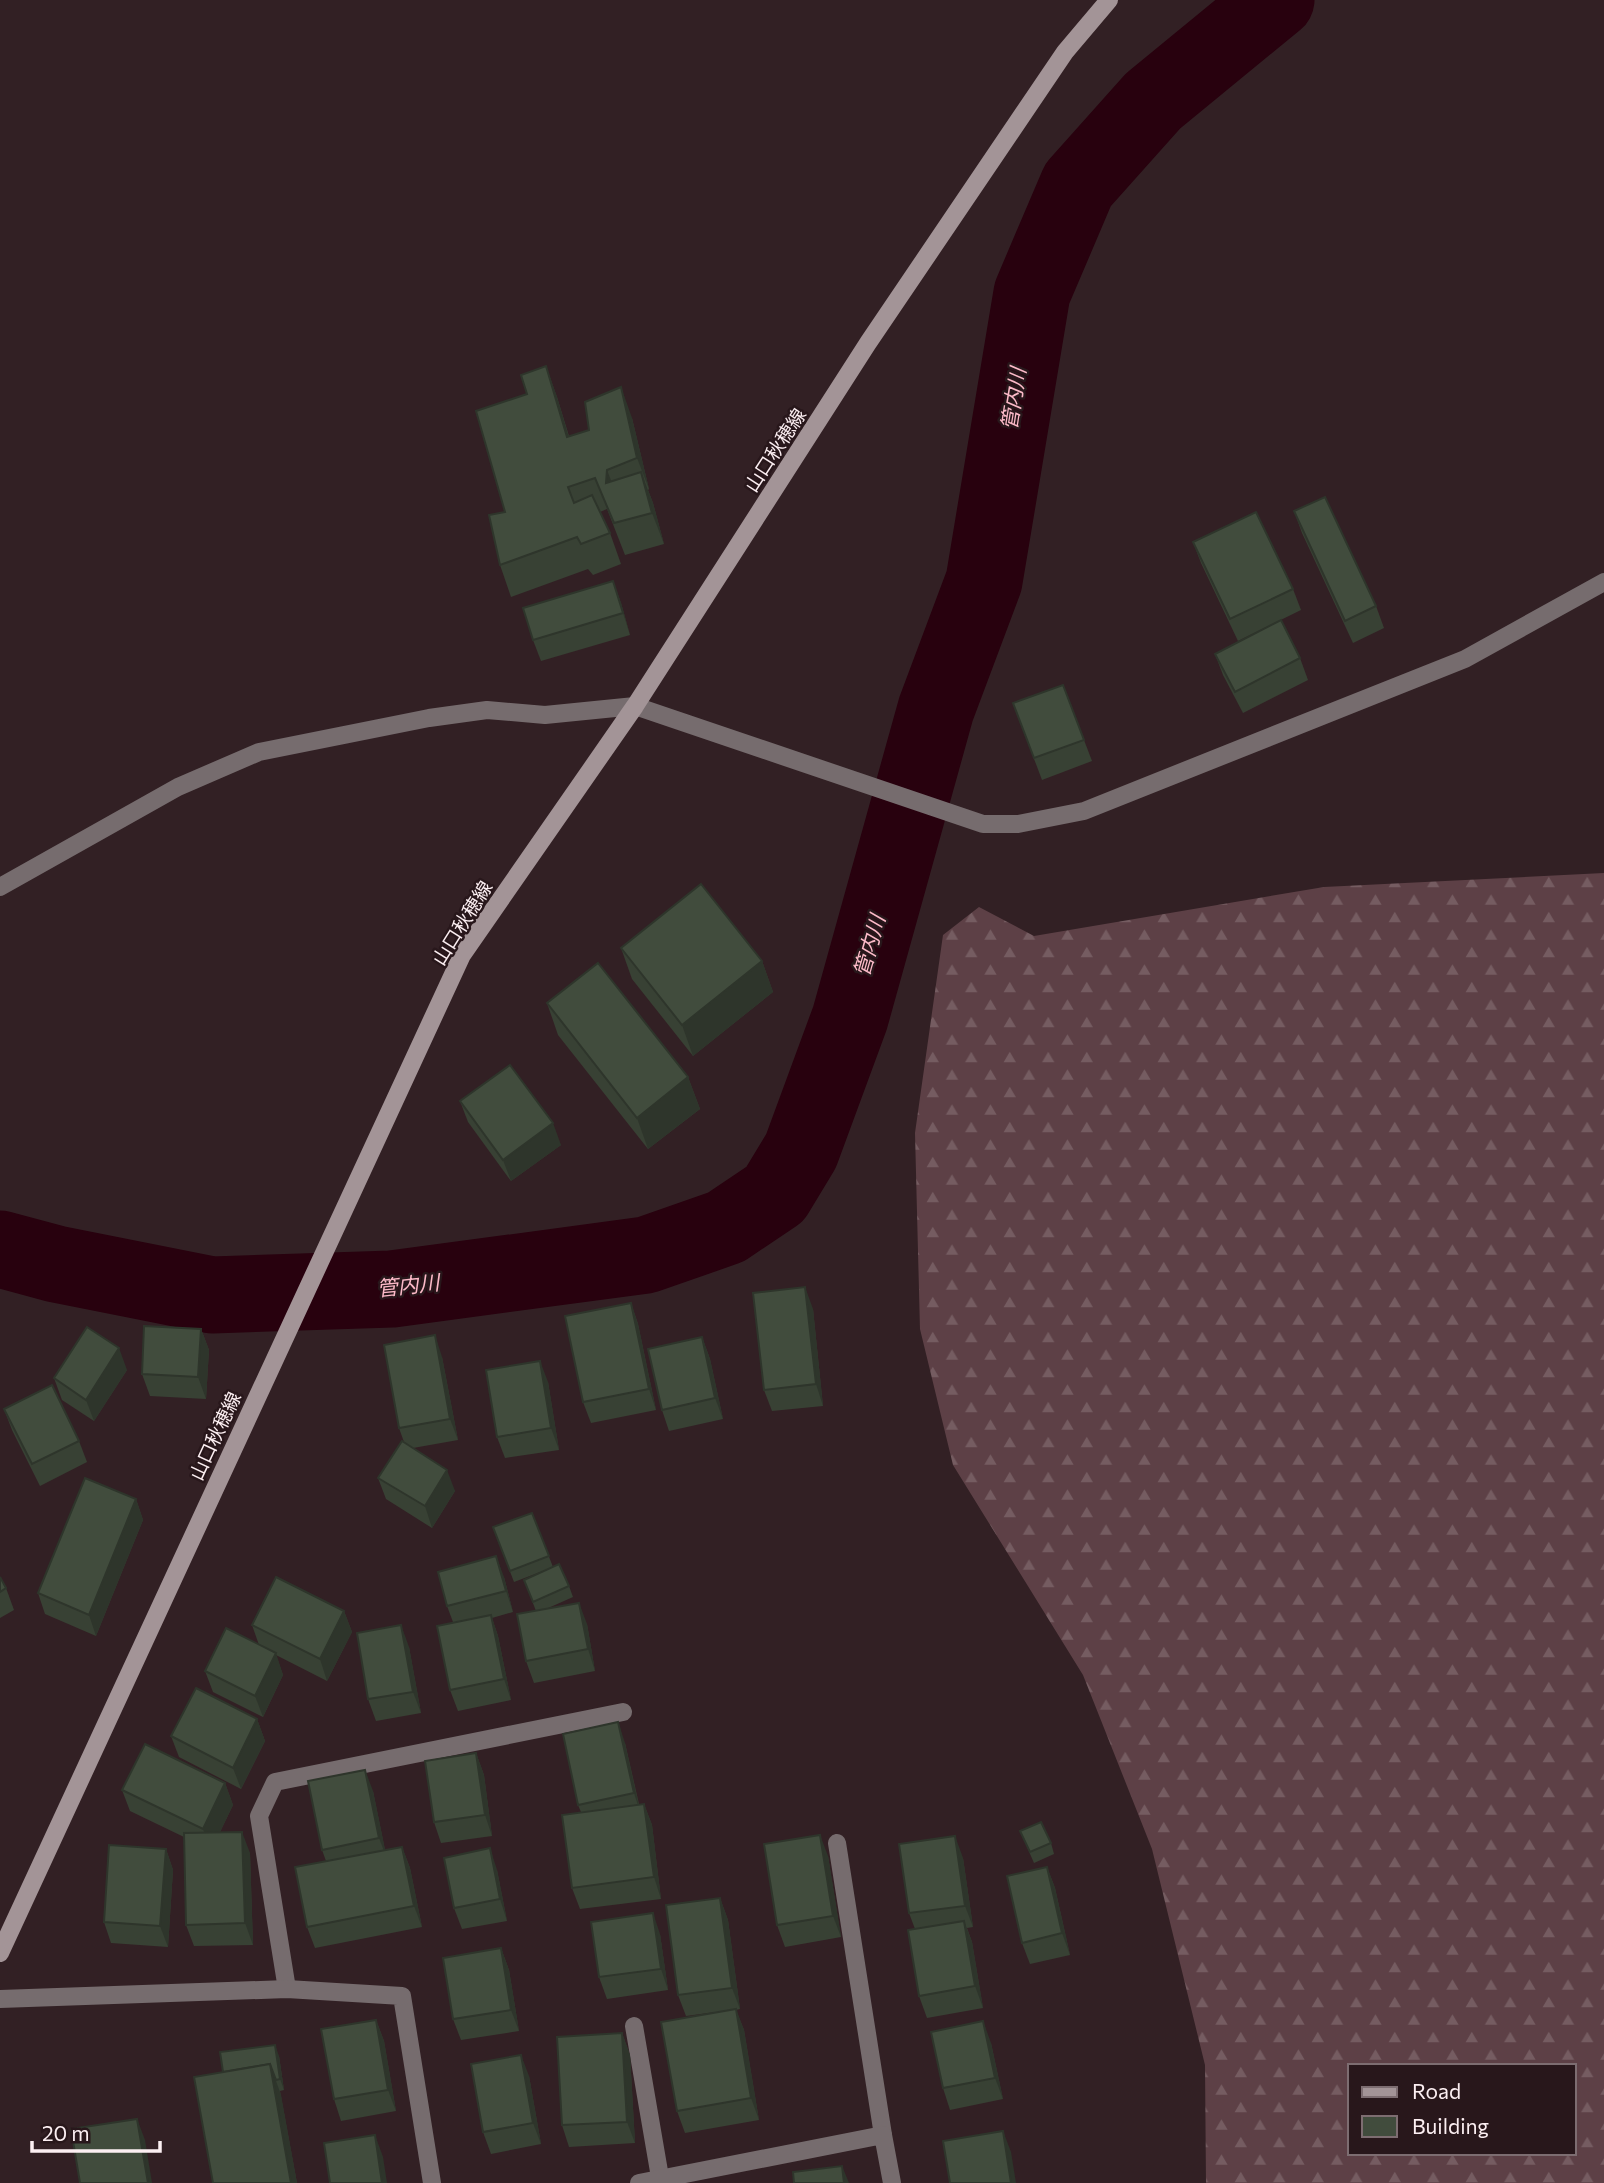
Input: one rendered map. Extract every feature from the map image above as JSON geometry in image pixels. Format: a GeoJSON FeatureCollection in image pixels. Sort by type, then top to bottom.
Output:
{"type":"FeatureCollection","features":[{"type":"Feature","properties":{"kind":"main road","name":"山口秋穂線"},"geometry":{"type":"LineString","coordinates":[[0,1953],[462,955],[635,706],[868,343],[1065,52],[1109,0]]}},
{"type":"Feature","properties":{"kind":"street"},"geometry":{"type":"LineString","coordinates":[[0,887],[178,787],[259,752],[429,718],[487,710],[545,715],[635,706],[983,824],[1018,824],[1084,811],[1465,659],[1604,582]]}},
{"type":"Feature","properties":{"kind":"street"},"geometry":{"type":"LineString","coordinates":[[286,1989],[259,1816],[275,1782],[623,1712]]}},
{"type":"Feature","properties":{"kind":"street"},"geometry":{"type":"LineString","coordinates":[[837,1843],[892,2183]]}},
{"type":"Feature","properties":{"kind":"street"},"geometry":{"type":"LineString","coordinates":[[0,1998],[286,1989],[402,1996],[432,2183]]}},
{"type":"Feature","properties":{"kind":"street"},"geometry":{"type":"LineString","coordinates":[[634,2026],[660,2181]]}},
{"type":"Feature","properties":{"kind":"street"},"geometry":{"type":"LineString","coordinates":[[639,2183],[883,2135]]}},
{"type":"Feature","properties":{"kind":"green space"},"geometry":{"type":"Polygon","coordinates":[[[1604,873],[1604,2183],[1206,2183],[1205,2065],[1152,1849],[1083,1675],[953,1465],[920,1329],[915,1133],[943,935],[979,907],[1034,936],[1324,887],[1604,873]]]}},
{"type":"Feature","properties":{"kind":"building"},"geometry":{"type":"Polygon","coordinates":[[[546,366],[567,437],[589,430],[585,402],[621,387],[637,458],[607,470],[606,483],[641,472],[652,513],[614,523],[595,478],[568,487],[574,503],[592,495],[610,533],[581,544],[577,537],[500,565],[489,515],[505,512],[476,411],[527,394],[521,375],[546,366]]]}},
{"type":"Feature","properties":{"kind":"building"},"geometry":{"type":"Polygon","coordinates":[[[1325,497],[1376,606],[1345,621],[1294,511],[1325,497]]]}},
{"type":"Feature","properties":{"kind":"building"},"geometry":{"type":"Polygon","coordinates":[[[1256,512],[1293,589],[1230,619],[1193,542],[1256,512]]]}},
{"type":"Feature","properties":{"kind":"building"},"geometry":{"type":"Polygon","coordinates":[[[613,581],[623,613],[533,640],[523,608],[613,581]]]}},
{"type":"Feature","properties":{"kind":"building"},"geometry":{"type":"Polygon","coordinates":[[[1281,620],[1300,658],[1235,692],[1215,654],[1281,620]]]}},
{"type":"Feature","properties":{"kind":"building"},"geometry":{"type":"Polygon","coordinates":[[[1063,685],[1084,740],[1034,758],[1013,703],[1063,685]]]}},
{"type":"Feature","properties":{"kind":"building"},"geometry":{"type":"Polygon","coordinates":[[[701,884],[762,961],[682,1025],[621,948],[701,884]]]}},
{"type":"Feature","properties":{"kind":"building"},"geometry":{"type":"Polygon","coordinates":[[[598,963],[688,1077],[637,1118],[547,1003],[598,963]]]}},
{"type":"Feature","properties":{"kind":"building"},"geometry":{"type":"Polygon","coordinates":[[[510,1065],[553,1123],[503,1160],[460,1101],[510,1065]]]}},
{"type":"Feature","properties":{"kind":"building"},"geometry":{"type":"Polygon","coordinates":[[[805,1287],[816,1384],[764,1390],[753,1293],[805,1287]]]}},
{"type":"Feature","properties":{"kind":"building"},"geometry":{"type":"Polygon","coordinates":[[[631,1303],[649,1389],[583,1402],[565,1316],[631,1303]]]}},
{"type":"Feature","properties":{"kind":"building"},"geometry":{"type":"Polygon","coordinates":[[[144,1326],[201,1329],[198,1377],[142,1374],[144,1326]]]}},
{"type":"Feature","properties":{"kind":"building"},"geometry":{"type":"Polygon","coordinates":[[[87,1327],[119,1348],[86,1400],[54,1378],[87,1327]]]}},
{"type":"Feature","properties":{"kind":"building"},"geometry":{"type":"Polygon","coordinates":[[[435,1335],[450,1419],[399,1428],[384,1345],[435,1335]]]}},
{"type":"Feature","properties":{"kind":"building"},"geometry":{"type":"Polygon","coordinates":[[[702,1337],[715,1398],[662,1410],[648,1349],[702,1337]]]}},
{"type":"Feature","properties":{"kind":"building"},"geometry":{"type":"Polygon","coordinates":[[[540,1361],[551,1428],[497,1437],[486,1370],[540,1361]]]}},
{"type":"Feature","properties":{"kind":"building"},"geometry":{"type":"Polygon","coordinates":[[[52,1385],[79,1441],[32,1464],[4,1409],[52,1385]]]}},
{"type":"Feature","properties":{"kind":"building"},"geometry":{"type":"Polygon","coordinates":[[[402,1441],[447,1470],[425,1506],[378,1478],[402,1441]]]}},
{"type":"Feature","properties":{"kind":"building"},"geometry":{"type":"Polygon","coordinates":[[[85,1478],[136,1499],[89,1615],[38,1593],[85,1478]]]}},
{"type":"Feature","properties":{"kind":"building"},"geometry":{"type":"Polygon","coordinates":[[[532,1513],[549,1556],[510,1571],[493,1527],[532,1513]]]}},
{"type":"Feature","properties":{"kind":"building"},"geometry":{"type":"Polygon","coordinates":[[[496,1556],[506,1591],[447,1606],[438,1572],[496,1556]]]}},
{"type":"Feature","properties":{"kind":"building"},"geometry":{"type":"Polygon","coordinates":[[[559,1564],[569,1586],[533,1602],[524,1580],[559,1564]]]}},
{"type":"Feature","properties":{"kind":"building"},"geometry":{"type":"Polygon","coordinates":[[[0,1577],[6,1588],[0,1592],[0,1577]]]}},
{"type":"Feature","properties":{"kind":"building"},"geometry":{"type":"Polygon","coordinates":[[[276,1577],[344,1611],[320,1659],[252,1625],[276,1577]]]}},
{"type":"Feature","properties":{"kind":"building"},"geometry":{"type":"Polygon","coordinates":[[[579,1603],[588,1649],[526,1661],[517,1614],[579,1603]]]}},
{"type":"Feature","properties":{"kind":"building"},"geometry":{"type":"Polygon","coordinates":[[[491,1615],[504,1679],[450,1690],[437,1626],[491,1615]]]}},
{"type":"Feature","properties":{"kind":"building"},"geometry":{"type":"Polygon","coordinates":[[[401,1625],[413,1692],[368,1699],[357,1633],[401,1625]]]}},
{"type":"Feature","properties":{"kind":"building"},"geometry":{"type":"Polygon","coordinates":[[[226,1628],[276,1653],[255,1696],[205,1671],[226,1628]]]}},
{"type":"Feature","properties":{"kind":"building"},"geometry":{"type":"Polygon","coordinates":[[[196,1688],[257,1719],[233,1768],[171,1736],[196,1688]]]}},
{"type":"Feature","properties":{"kind":"building"},"geometry":{"type":"Polygon","coordinates":[[[618,1722],[634,1793],[578,1805],[563,1734],[618,1722]]]}},
{"type":"Feature","properties":{"kind":"building"},"geometry":{"type":"Polygon","coordinates":[[[145,1744],[225,1783],[203,1829],[122,1790],[145,1744]]]}},
{"type":"Feature","properties":{"kind":"building"},"geometry":{"type":"Polygon","coordinates":[[[476,1753],[485,1815],[434,1822],[425,1761],[476,1753]]]}},
{"type":"Feature","properties":{"kind":"building"},"geometry":{"type":"Polygon","coordinates":[[[365,1770],[379,1838],[322,1850],[308,1781],[365,1770]]]}},
{"type":"Feature","properties":{"kind":"building"},"geometry":{"type":"Polygon","coordinates":[[[644,1804],[654,1877],[572,1888],[562,1815],[644,1804]]]}},
{"type":"Feature","properties":{"kind":"building"},"geometry":{"type":"Polygon","coordinates":[[[1041,1822],[1051,1843],[1030,1852],[1020,1831],[1041,1822]]]}},
{"type":"Feature","properties":{"kind":"building"},"geometry":{"type":"Polygon","coordinates":[[[242,1832],[245,1923],[186,1925],[184,1833],[242,1832]]]}},
{"type":"Feature","properties":{"kind":"building"},"geometry":{"type":"Polygon","coordinates":[[[820,1835],[833,1916],[777,1925],[764,1844],[820,1835]]]}},
{"type":"Feature","properties":{"kind":"building"},"geometry":{"type":"Polygon","coordinates":[[[955,1836],[965,1906],[909,1913],[899,1844],[955,1836]]]}},
{"type":"Feature","properties":{"kind":"building"},"geometry":{"type":"Polygon","coordinates":[[[109,1845],[166,1849],[160,1926],[104,1922],[109,1845]]]}},
{"type":"Feature","properties":{"kind":"building"},"geometry":{"type":"Polygon","coordinates":[[[402,1847],[414,1906],[307,1927],[295,1867],[402,1847]]]}},
{"type":"Feature","properties":{"kind":"building"},"geometry":{"type":"Polygon","coordinates":[[[490,1848],[500,1899],[454,1908],[444,1858],[490,1848]]]}},
{"type":"Feature","properties":{"kind":"building"},"geometry":{"type":"Polygon","coordinates":[[[1047,1867],[1062,1933],[1022,1943],[1007,1876],[1047,1867]]]}},
{"type":"Feature","properties":{"kind":"building"},"geometry":{"type":"Polygon","coordinates":[[[720,1898],[732,1988],[678,1995],[666,1905],[720,1898]]]}},
{"type":"Feature","properties":{"kind":"building"},"geometry":{"type":"Polygon","coordinates":[[[653,1913],[661,1969],[599,1977],[591,1922],[653,1913]]]}},
{"type":"Feature","properties":{"kind":"building"},"geometry":{"type":"Polygon","coordinates":[[[964,1921],[975,1986],[919,1996],[908,1930],[964,1921]]]}},
{"type":"Feature","properties":{"kind":"building"},"geometry":{"type":"Polygon","coordinates":[[[501,1948],[511,2010],[453,2019],[443,1958],[501,1948]]]}},
{"type":"Feature","properties":{"kind":"building"},"geometry":{"type":"Polygon","coordinates":[[[736,2009],[751,2098],[677,2111],[661,2022],[736,2009]]]}},
{"type":"Feature","properties":{"kind":"building"},"geometry":{"type":"Polygon","coordinates":[[[376,2020],[388,2090],[334,2099],[321,2029],[376,2020]]]}},
{"type":"Feature","properties":{"kind":"building"},"geometry":{"type":"Polygon","coordinates":[[[983,2021],[995,2078],[943,2088],[931,2032],[983,2021]]]}},
{"type":"Feature","properties":{"kind":"building"},"geometry":{"type":"Polygon","coordinates":[[[622,2033],[627,2122],[562,2125],[557,2037],[622,2033]]]}},
{"type":"Feature","properties":{"kind":"building"},"geometry":{"type":"Polygon","coordinates":[[[275,2045],[280,2079],[276,2080],[270,2064],[223,2072],[220,2052],[275,2045]]]}},
{"type":"Feature","properties":{"kind":"building"},"geometry":{"type":"Polygon","coordinates":[[[521,2055],[533,2123],[483,2132],[471,2064],[521,2055]]]}},
{"type":"Feature","properties":{"kind":"building"},"geometry":{"type":"Polygon","coordinates":[[[270,2064],[291,2183],[213,2183],[194,2077],[270,2064]]]}},
{"type":"Feature","properties":{"kind":"building"},"geometry":{"type":"Polygon","coordinates":[[[137,2119],[148,2183],[80,2183],[71,2129],[137,2119]]]}},
{"type":"Feature","properties":{"kind":"building"},"geometry":{"type":"Polygon","coordinates":[[[1003,2131],[1011,2183],[950,2183],[943,2141],[1003,2131]]]}},
{"type":"Feature","properties":{"kind":"building"},"geometry":{"type":"Polygon","coordinates":[[[375,2135],[382,2183],[330,2183],[324,2143],[375,2135]]]}},
{"type":"Feature","properties":{"kind":"building"},"geometry":{"type":"Polygon","coordinates":[[[842,2166],[844,2183],[794,2183],[793,2172],[842,2166]]]}},
{"type":"Feature","properties":{"kind":"waterway","name":"管内川"},"geometry":{"type":"LineString","coordinates":[[0,1249],[56,1264],[212,1295],[392,1289],[646,1255],[726,1227],[775,1194],[801,1151],[850,1018],[936,709],[984,581],[1032,293],[1078,185],[1153,101],[1276,0]]}}]}
